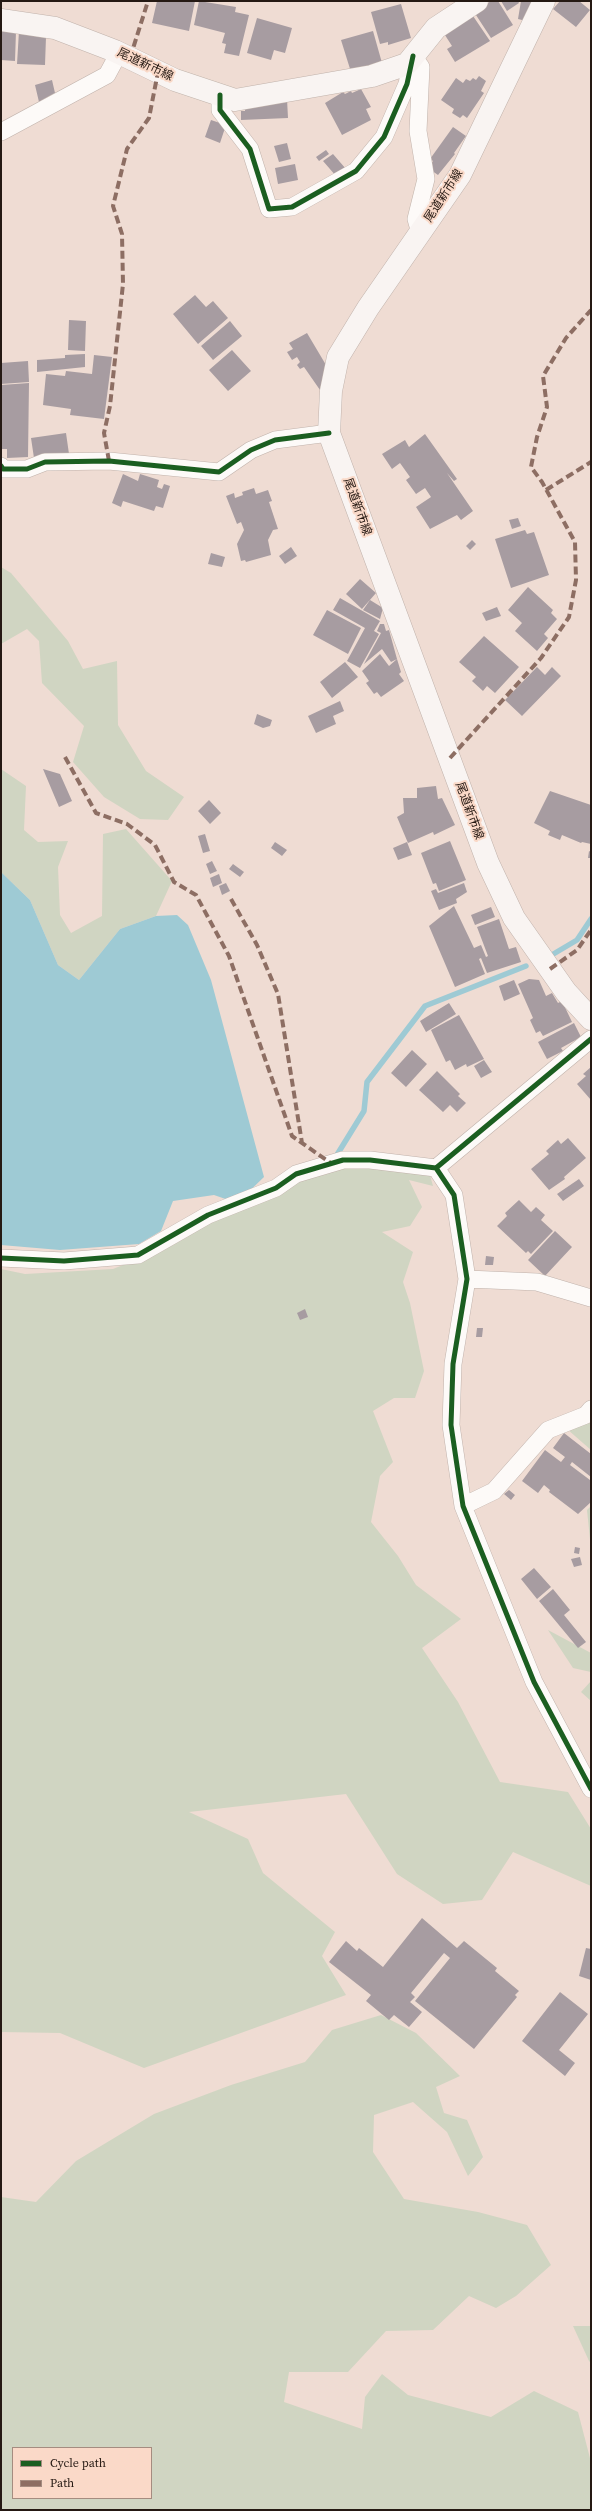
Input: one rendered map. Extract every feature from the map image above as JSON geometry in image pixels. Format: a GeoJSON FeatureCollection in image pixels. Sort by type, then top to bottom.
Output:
{"type":"FeatureCollection","features":[{"type":"Feature","properties":{"kind":"main road","name":"尾道新市線"},"geometry":{"type":"LineString","coordinates":[[1,20],[55,28],[115,51],[175,80],[235,100],[372,76],[407,64],[436,28],[477,1]]}},
{"type":"Feature","properties":{"kind":"main road","name":"尾道新市線"},"geometry":{"type":"LineString","coordinates":[[544,1],[460,175],[368,308],[338,357],[331,391],[330,433],[488,863],[514,918],[566,992],[591,1019]]}},
{"type":"Feature","properties":{"kind":"street"},"geometry":{"type":"LineString","coordinates":[[1,132],[107,75],[114,62],[115,51]]}},
{"type":"Feature","properties":{"kind":"street"},"geometry":{"type":"LineString","coordinates":[[220,95],[220,110],[250,149],[269,209],[292,207],[356,171],[384,137],[407,84],[413,56]]}},
{"type":"Feature","properties":{"kind":"street"},"geometry":{"type":"LineString","coordinates":[[413,56],[421,67],[418,131],[426,178],[416,219],[420,233]]}},
{"type":"Feature","properties":{"kind":"street"},"geometry":{"type":"LineString","coordinates":[[1,466],[3,468],[27,469],[45,462],[109,461],[219,472],[251,450],[275,440],[330,433]]}},
{"type":"Feature","properties":{"kind":"street"},"geometry":{"type":"LineString","coordinates":[[1,1258],[64,1261],[138,1255],[208,1216],[276,1188],[296,1174],[343,1160],[370,1160],[436,1168],[591,1040]]}},
{"type":"Feature","properties":{"kind":"street"},"geometry":{"type":"LineString","coordinates":[[436,1168],[454,1195],[467,1279],[453,1364],[451,1418],[463,1506],[534,1682],[591,1789]]}},
{"type":"Feature","properties":{"kind":"street"},"geometry":{"type":"LineString","coordinates":[[467,1279],[537,1282],[591,1298]]}},
{"type":"Feature","properties":{"kind":"street"},"geometry":{"type":"LineString","coordinates":[[463,1506],[494,1491],[548,1430],[586,1415],[591,1409]]}},
{"type":"Feature","properties":{"kind":"green space"},"geometry":{"type":"Polygon","coordinates":[[[1,567],[11,573],[68,641],[83,669],[117,661],[118,725],[146,771],[184,797],[168,820],[140,819],[104,797],[73,762],[84,726],[42,683],[39,641],[27,629],[1,644],[1,567]]]}},
{"type":"Feature","properties":{"kind":"green space"},"geometry":{"type":"Polygon","coordinates":[[[1,769],[26,786],[24,830],[38,842],[68,841],[58,867],[60,915],[71,933],[102,916],[103,834],[126,829],[172,881],[156,916],[120,929],[79,980],[58,965],[30,900],[1,872],[1,769]]]}},
{"type":"Feature","properties":{"kind":"green space"},"geometry":{"type":"Polygon","coordinates":[[[401,1155],[426,1161],[433,1186],[409,1180],[422,1207],[410,1226],[382,1232],[413,1252],[403,1282],[410,1303],[424,1371],[415,1398],[394,1398],[373,1411],[393,1462],[380,1476],[371,1522],[398,1556],[416,1585],[461,1619],[422,1648],[458,1702],[500,1782],[568,1792],[591,1829],[591,1886],[513,1852],[482,1900],[443,1904],[397,1874],[346,1794],[189,1812],[248,1839],[263,1873],[335,1932],[322,1956],[346,1995],[144,2068],[60,2033],[1,2032],[1,1269],[25,1274],[113,1269],[173,1245],[235,1208],[308,1175],[348,1167],[380,1168],[401,1155]]]}},
{"type":"Feature","properties":{"kind":"green space"},"geometry":{"type":"Polygon","coordinates":[[[591,1421],[591,1450],[567,1429],[591,1421]]]}},
{"type":"Feature","properties":{"kind":"green space"},"geometry":{"type":"Polygon","coordinates":[[[591,1506],[591,1549],[587,1510],[591,1506]]]}},
{"type":"Feature","properties":{"kind":"green space"},"geometry":{"type":"Polygon","coordinates":[[[548,1630],[591,1653],[591,1672],[573,1668],[548,1630]]]}},
{"type":"Feature","properties":{"kind":"green space"},"geometry":{"type":"Polygon","coordinates":[[[591,1681],[591,1701],[581,1692],[591,1681]]]}},
{"type":"Feature","properties":{"kind":"green space"},"geometry":{"type":"Polygon","coordinates":[[[381,2015],[416,2033],[460,2076],[436,2087],[444,2113],[467,2120],[483,2157],[468,2176],[447,2132],[413,2102],[374,2115],[373,2152],[404,2199],[478,2212],[527,2225],[551,2265],[516,2296],[496,2308],[469,2296],[433,2330],[386,2331],[348,2372],[289,2372],[284,2402],[362,2429],[365,2397],[382,2374],[408,2395],[491,2417],[534,2391],[578,2412],[591,2462],[591,2510],[1,2510],[1,2197],[36,2202],[76,2161],[154,2114],[231,2085],[305,2062],[332,2030],[381,2015]]]}},
{"type":"Feature","properties":{"kind":"green space"},"geometry":{"type":"Polygon","coordinates":[[[573,2326],[591,2326],[591,2363],[589,2361],[573,2326]]]}},
{"type":"Feature","properties":{"kind":"water"},"geometry":{"type":"Polygon","coordinates":[[[1,872],[30,900],[58,965],[79,980],[120,929],[156,916],[177,915],[188,925],[211,980],[264,1177],[237,1203],[214,1195],[173,1201],[161,1231],[139,1244],[60,1250],[1,1245],[1,872]]]}},
{"type":"Feature","properties":{"kind":"building"},"geometry":{"type":"Polygon","coordinates":[[[157,1],[195,1],[189,31],[152,23],[157,1]]]}},
{"type":"Feature","properties":{"kind":"building"},"geometry":{"type":"Polygon","coordinates":[[[199,1],[236,7],[235,12],[249,15],[239,56],[224,53],[226,44],[222,43],[225,33],[194,25],[199,1]]]}},
{"type":"Feature","properties":{"kind":"building"},"geometry":{"type":"Polygon","coordinates":[[[491,1],[498,1],[513,25],[491,38],[474,12],[491,1]]]}},
{"type":"Feature","properties":{"kind":"building"},"geometry":{"type":"Polygon","coordinates":[[[501,1],[518,1],[519,3],[507,11],[501,1]]]}},
{"type":"Feature","properties":{"kind":"building"},"geometry":{"type":"Polygon","coordinates":[[[521,1],[535,1],[526,21],[518,19],[521,1]]]}},
{"type":"Feature","properties":{"kind":"building"},"geometry":{"type":"Polygon","coordinates":[[[560,1],[579,1],[590,10],[576,27],[553,9],[560,1]]]}},
{"type":"Feature","properties":{"kind":"building"},"geometry":{"type":"Polygon","coordinates":[[[401,4],[411,38],[388,45],[388,42],[380,44],[371,12],[401,4]]]}},
{"type":"Feature","properties":{"kind":"building"},"geometry":{"type":"Polygon","coordinates":[[[471,13],[490,41],[455,62],[447,49],[452,46],[443,32],[471,13]]]}},
{"type":"Feature","properties":{"kind":"building"},"geometry":{"type":"Polygon","coordinates":[[[257,18],[292,28],[285,53],[274,50],[271,60],[247,53],[257,18]]]}},
{"type":"Feature","properties":{"kind":"building"},"geometry":{"type":"Polygon","coordinates":[[[1,30],[16,31],[15,61],[1,60],[1,30]]]}},
{"type":"Feature","properties":{"kind":"building"},"geometry":{"type":"Polygon","coordinates":[[[19,31],[46,37],[45,65],[17,64],[19,31]]]}},
{"type":"Feature","properties":{"kind":"building"},"geometry":{"type":"Polygon","coordinates":[[[373,31],[382,63],[351,72],[341,40],[373,31]]]}},
{"type":"Feature","properties":{"kind":"building"},"geometry":{"type":"Polygon","coordinates":[[[479,76],[486,81],[481,91],[484,93],[467,118],[463,115],[460,118],[452,113],[454,109],[441,100],[456,78],[463,83],[466,79],[470,81],[473,78],[476,80],[479,76]]]}},
{"type":"Feature","properties":{"kind":"building"},"geometry":{"type":"Polygon","coordinates":[[[52,80],[55,93],[39,102],[35,85],[52,80]]]}},
{"type":"Feature","properties":{"kind":"building"},"geometry":{"type":"Polygon","coordinates":[[[361,89],[371,107],[366,109],[371,120],[342,135],[325,103],[343,92],[345,94],[351,91],[352,93],[361,89]]]}},
{"type":"Feature","properties":{"kind":"building"},"geometry":{"type":"Polygon","coordinates":[[[287,99],[288,118],[241,120],[241,111],[245,111],[245,101],[287,99]]]}},
{"type":"Feature","properties":{"kind":"building"},"geometry":{"type":"Polygon","coordinates":[[[211,120],[226,125],[220,143],[205,137],[211,120]]]}},
{"type":"Feature","properties":{"kind":"building"},"geometry":{"type":"Polygon","coordinates":[[[453,127],[466,136],[454,153],[455,154],[438,175],[428,168],[433,161],[430,159],[453,127]]]}},
{"type":"Feature","properties":{"kind":"building"},"geometry":{"type":"Polygon","coordinates":[[[287,143],[291,159],[279,162],[274,146],[287,143]]]}},
{"type":"Feature","properties":{"kind":"building"},"geometry":{"type":"Polygon","coordinates":[[[326,150],[329,154],[319,161],[316,157],[326,150]]]}},
{"type":"Feature","properties":{"kind":"building"},"geometry":{"type":"Polygon","coordinates":[[[333,154],[346,169],[336,176],[323,161],[333,154]]]}},
{"type":"Feature","properties":{"kind":"building"},"geometry":{"type":"Polygon","coordinates":[[[295,164],[298,180],[278,184],[275,168],[295,164]]]}},
{"type":"Feature","properties":{"kind":"building"},"geometry":{"type":"Polygon","coordinates":[[[195,295],[206,307],[213,301],[228,318],[198,344],[173,314],[195,295]]]}},
{"type":"Feature","properties":{"kind":"building"},"geometry":{"type":"Polygon","coordinates":[[[69,320],[86,321],[85,351],[68,350],[69,320]]]}},
{"type":"Feature","properties":{"kind":"building"},"geometry":{"type":"Polygon","coordinates":[[[230,321],[242,336],[213,360],[201,346],[230,321]]]}},
{"type":"Feature","properties":{"kind":"building"},"geometry":{"type":"Polygon","coordinates":[[[307,333],[326,365],[320,390],[304,367],[300,369],[297,365],[300,362],[297,357],[292,360],[287,352],[293,349],[289,343],[307,333]]]}},
{"type":"Feature","properties":{"kind":"building"},"geometry":{"type":"Polygon","coordinates":[[[232,350],[251,371],[228,391],[209,370],[232,350]]]}},
{"type":"Feature","properties":{"kind":"building"},"geometry":{"type":"Polygon","coordinates":[[[85,354],[85,367],[37,372],[37,360],[65,358],[65,355],[85,354]]]}},
{"type":"Feature","properties":{"kind":"building"},"geometry":{"type":"Polygon","coordinates":[[[94,355],[112,357],[104,419],[70,415],[71,409],[43,405],[46,374],[65,376],[66,371],[92,374],[94,355]]]}},
{"type":"Feature","properties":{"kind":"building"},"geometry":{"type":"Polygon","coordinates":[[[28,361],[29,382],[1,384],[1,363],[28,361]]]}},
{"type":"Feature","properties":{"kind":"building"},"geometry":{"type":"Polygon","coordinates":[[[29,383],[28,457],[7,458],[7,449],[1,449],[1,385],[29,383]]]}},
{"type":"Feature","properties":{"kind":"building"},"geometry":{"type":"Polygon","coordinates":[[[66,433],[69,454],[34,458],[31,438],[66,433]]]}},
{"type":"Feature","properties":{"kind":"building"},"geometry":{"type":"Polygon","coordinates":[[[425,434],[457,479],[454,481],[447,473],[473,511],[461,520],[457,515],[430,529],[416,507],[431,497],[425,488],[416,494],[406,480],[410,477],[400,463],[392,469],[382,454],[405,440],[409,447],[425,434]]]}},
{"type":"Feature","properties":{"kind":"building"},"geometry":{"type":"Polygon","coordinates":[[[123,474],[138,481],[140,474],[159,480],[157,487],[162,489],[164,484],[170,486],[163,508],[156,506],[154,511],[123,501],[121,507],[112,503],[123,474]]]}},
{"type":"Feature","properties":{"kind":"building"},"geometry":{"type":"Polygon","coordinates":[[[254,488],[256,494],[268,490],[272,501],[269,502],[278,529],[273,530],[268,540],[271,555],[246,562],[245,560],[241,561],[237,544],[244,530],[241,522],[237,524],[226,496],[234,493],[235,498],[243,495],[242,492],[254,488]]]}},
{"type":"Feature","properties":{"kind":"building"},"geometry":{"type":"Polygon","coordinates":[[[518,518],[521,526],[512,529],[509,520],[518,518]]]}},
{"type":"Feature","properties":{"kind":"building"},"geometry":{"type":"Polygon","coordinates":[[[525,530],[527,534],[534,532],[549,575],[511,588],[495,539],[525,530]]]}},
{"type":"Feature","properties":{"kind":"building"},"geometry":{"type":"Polygon","coordinates":[[[472,540],[476,544],[470,550],[466,546],[472,540]]]}},
{"type":"Feature","properties":{"kind":"building"},"geometry":{"type":"Polygon","coordinates":[[[291,547],[297,556],[285,564],[279,556],[291,547]]]}},
{"type":"Feature","properties":{"kind":"building"},"geometry":{"type":"Polygon","coordinates":[[[211,553],[225,557],[222,567],[208,564],[211,553]]]}},
{"type":"Feature","properties":{"kind":"building"},"geometry":{"type":"Polygon","coordinates":[[[360,579],[376,593],[362,609],[346,594],[360,579]]]}},
{"type":"Feature","properties":{"kind":"building"},"geometry":{"type":"Polygon","coordinates":[[[528,587],[553,610],[551,613],[557,619],[544,634],[548,638],[537,651],[515,631],[522,623],[508,610],[528,587]]]}},
{"type":"Feature","properties":{"kind":"building"},"geometry":{"type":"Polygon","coordinates":[[[340,598],[380,621],[374,631],[379,634],[360,668],[347,661],[365,628],[333,610],[340,598]]]}},
{"type":"Feature","properties":{"kind":"building"},"geometry":{"type":"Polygon","coordinates":[[[370,600],[383,608],[380,619],[363,610],[370,600]]]}},
{"type":"Feature","properties":{"kind":"building"},"geometry":{"type":"Polygon","coordinates":[[[497,607],[501,616],[486,621],[482,613],[497,607]]]}},
{"type":"Feature","properties":{"kind":"building"},"geometry":{"type":"Polygon","coordinates":[[[327,610],[361,628],[348,654],[313,635],[327,610]]]}},
{"type":"Feature","properties":{"kind":"building"},"geometry":{"type":"Polygon","coordinates":[[[380,624],[384,624],[386,631],[389,630],[397,659],[391,662],[382,649],[364,664],[381,633],[377,631],[380,624]]]}},
{"type":"Feature","properties":{"kind":"building"},"geometry":{"type":"Polygon","coordinates":[[[484,636],[519,667],[495,693],[487,686],[483,691],[472,681],[476,677],[459,662],[484,636]]]}},
{"type":"Feature","properties":{"kind":"building"},"geometry":{"type":"Polygon","coordinates":[[[380,654],[389,666],[397,659],[401,672],[399,674],[404,681],[381,697],[377,692],[374,694],[366,683],[369,681],[362,671],[380,654]]]}},
{"type":"Feature","properties":{"kind":"building"},"geometry":{"type":"Polygon","coordinates":[[[345,662],[358,677],[332,698],[320,682],[345,662]]]}},
{"type":"Feature","properties":{"kind":"building"},"geometry":{"type":"Polygon","coordinates":[[[537,667],[545,675],[552,667],[561,676],[522,716],[505,700],[537,667]]]}},
{"type":"Feature","properties":{"kind":"building"},"geometry":{"type":"Polygon","coordinates":[[[340,701],[344,711],[333,716],[336,724],[316,733],[308,716],[340,701]]]}},
{"type":"Feature","properties":{"kind":"building"},"geometry":{"type":"Polygon","coordinates":[[[257,714],[272,720],[270,726],[263,728],[254,724],[257,714]]]}},
{"type":"Feature","properties":{"kind":"building"},"geometry":{"type":"Polygon","coordinates":[[[43,769],[60,774],[72,801],[59,807],[43,769]]]}},
{"type":"Feature","properties":{"kind":"building"},"geometry":{"type":"Polygon","coordinates":[[[436,786],[438,799],[442,798],[455,825],[434,835],[433,832],[408,843],[397,817],[404,813],[403,798],[417,798],[417,788],[436,786]]]}},
{"type":"Feature","properties":{"kind":"building"},"geometry":{"type":"Polygon","coordinates":[[[550,791],[591,805],[591,844],[581,843],[562,835],[560,840],[548,835],[550,831],[534,823],[550,791]]]}},
{"type":"Feature","properties":{"kind":"building"},"geometry":{"type":"Polygon","coordinates":[[[209,800],[221,813],[210,824],[198,811],[209,800]]]}},
{"type":"Feature","properties":{"kind":"building"},"geometry":{"type":"Polygon","coordinates":[[[205,834],[210,851],[203,853],[198,836],[205,834]]]}},
{"type":"Feature","properties":{"kind":"building"},"geometry":{"type":"Polygon","coordinates":[[[450,841],[466,880],[439,891],[436,883],[433,884],[421,853],[450,841]]]}},
{"type":"Feature","properties":{"kind":"building"},"geometry":{"type":"Polygon","coordinates":[[[275,842],[287,850],[282,856],[271,848],[275,842]]]}},
{"type":"Feature","properties":{"kind":"building"},"geometry":{"type":"Polygon","coordinates":[[[407,842],[412,855],[398,860],[393,848],[407,842]]]}},
{"type":"Feature","properties":{"kind":"building"},"geometry":{"type":"Polygon","coordinates":[[[589,851],[591,852],[591,858],[588,858],[589,851]]]}},
{"type":"Feature","properties":{"kind":"building"},"geometry":{"type":"Polygon","coordinates":[[[212,861],[217,871],[210,874],[206,864],[212,861]]]}},
{"type":"Feature","properties":{"kind":"building"},"geometry":{"type":"Polygon","coordinates":[[[233,864],[244,872],[240,877],[229,869],[233,864]]]}},
{"type":"Feature","properties":{"kind":"building"},"geometry":{"type":"Polygon","coordinates":[[[219,874],[222,883],[213,887],[210,878],[219,874]]]}},
{"type":"Feature","properties":{"kind":"building"},"geometry":{"type":"Polygon","coordinates":[[[226,883],[230,891],[222,895],[219,886],[226,883]]]}},
{"type":"Feature","properties":{"kind":"building"},"geometry":{"type":"Polygon","coordinates":[[[464,883],[467,892],[456,899],[457,903],[439,910],[431,891],[436,889],[438,893],[464,883]]]}},
{"type":"Feature","properties":{"kind":"building"},"geometry":{"type":"Polygon","coordinates":[[[454,906],[474,948],[481,945],[486,957],[488,956],[477,927],[499,919],[509,949],[516,947],[521,962],[487,973],[481,958],[479,959],[485,974],[455,987],[429,926],[454,906]]]}},
{"type":"Feature","properties":{"kind":"building"},"geometry":{"type":"Polygon","coordinates":[[[491,907],[495,917],[475,925],[471,915],[491,907]]]}},
{"type":"Feature","properties":{"kind":"building"},"geometry":{"type":"Polygon","coordinates":[[[529,979],[539,980],[546,996],[552,993],[558,1003],[562,1001],[572,1022],[543,1036],[540,1031],[536,1033],[530,1020],[533,1018],[518,984],[529,979]]]}},
{"type":"Feature","properties":{"kind":"building"},"geometry":{"type":"Polygon","coordinates":[[[514,980],[520,994],[504,1001],[499,986],[514,980]]]}},
{"type":"Feature","properties":{"kind":"building"},"geometry":{"type":"Polygon","coordinates":[[[449,1003],[456,1014],[426,1032],[420,1021],[449,1003]]]}},
{"type":"Feature","properties":{"kind":"building"},"geometry":{"type":"Polygon","coordinates":[[[459,1015],[484,1059],[467,1067],[466,1064],[455,1070],[450,1060],[446,1062],[431,1030],[459,1015]]]}},
{"type":"Feature","properties":{"kind":"building"},"geometry":{"type":"Polygon","coordinates":[[[574,1023],[581,1037],[561,1048],[563,1051],[547,1059],[538,1042],[574,1023]]]}},
{"type":"Feature","properties":{"kind":"building"},"geometry":{"type":"Polygon","coordinates":[[[412,1050],[427,1064],[406,1087],[391,1073],[412,1050]]]}},
{"type":"Feature","properties":{"kind":"building"},"geometry":{"type":"Polygon","coordinates":[[[484,1060],[492,1072],[481,1078],[474,1066],[484,1060]]]}},
{"type":"Feature","properties":{"kind":"building"},"geometry":{"type":"Polygon","coordinates":[[[591,1067],[591,1100],[577,1084],[586,1076],[583,1074],[591,1067]]]}},
{"type":"Feature","properties":{"kind":"building"},"geometry":{"type":"Polygon","coordinates":[[[437,1071],[460,1094],[458,1096],[466,1103],[457,1112],[450,1105],[443,1112],[419,1090],[437,1071]]]}},
{"type":"Feature","properties":{"kind":"building"},"geometry":{"type":"Polygon","coordinates":[[[568,1138],[586,1158],[564,1177],[565,1179],[549,1190],[531,1169],[549,1154],[546,1151],[558,1140],[561,1144],[568,1138]]]}},
{"type":"Feature","properties":{"kind":"building"},"geometry":{"type":"Polygon","coordinates":[[[579,1179],[584,1186],[563,1201],[557,1194],[579,1179]]]}},
{"type":"Feature","properties":{"kind":"building"},"geometry":{"type":"Polygon","coordinates":[[[519,1200],[531,1212],[536,1207],[545,1215],[541,1220],[553,1231],[531,1254],[528,1251],[526,1253],[497,1226],[507,1216],[505,1213],[519,1200]]]}},
{"type":"Feature","properties":{"kind":"building"},"geometry":{"type":"Polygon","coordinates":[[[555,1231],[572,1247],[545,1276],[528,1260],[555,1231]]]}},
{"type":"Feature","properties":{"kind":"building"},"geometry":{"type":"Polygon","coordinates":[[[486,1256],[494,1257],[493,1265],[485,1265],[486,1256]]]}},
{"type":"Feature","properties":{"kind":"building"},"geometry":{"type":"Polygon","coordinates":[[[305,1309],[308,1317],[300,1320],[297,1313],[305,1309]]]}},
{"type":"Feature","properties":{"kind":"building"},"geometry":{"type":"Polygon","coordinates":[[[477,1328],[483,1328],[482,1337],[476,1337],[477,1328]]]}},
{"type":"Feature","properties":{"kind":"building"},"geometry":{"type":"Polygon","coordinates":[[[564,1433],[591,1454],[591,1477],[572,1462],[570,1465],[590,1480],[591,1478],[591,1502],[578,1514],[549,1492],[550,1490],[544,1485],[538,1493],[522,1481],[545,1450],[561,1462],[565,1457],[553,1448],[564,1433]]]}},
{"type":"Feature","properties":{"kind":"building"},"geometry":{"type":"Polygon","coordinates":[[[509,1490],[515,1495],[511,1500],[504,1494],[509,1490]]]}},
{"type":"Feature","properties":{"kind":"building"},"geometry":{"type":"Polygon","coordinates":[[[575,1547],[580,1548],[579,1554],[574,1553],[575,1547]]]}},
{"type":"Feature","properties":{"kind":"building"},"geometry":{"type":"Polygon","coordinates":[[[580,1557],[582,1565],[574,1567],[571,1559],[580,1557]]]}},
{"type":"Feature","properties":{"kind":"building"},"geometry":{"type":"Polygon","coordinates":[[[534,1568],[551,1587],[537,1599],[521,1579],[534,1568]]]}},
{"type":"Feature","properties":{"kind":"building"},"geometry":{"type":"Polygon","coordinates":[[[553,1589],[570,1610],[564,1615],[586,1642],[578,1648],[539,1601],[553,1589]]]}},
{"type":"Feature","properties":{"kind":"building"},"geometry":{"type":"Polygon","coordinates":[[[422,1918],[457,1948],[464,1941],[497,1968],[495,1971],[519,1991],[515,1995],[517,1997],[474,2049],[415,2001],[450,1958],[444,1953],[411,1993],[415,1997],[410,2002],[422,2012],[409,2027],[394,2015],[389,2020],[366,2001],[371,1995],[329,1962],[346,1941],[357,1951],[359,1948],[383,1967],[422,1918]]]}},
{"type":"Feature","properties":{"kind":"building"},"geometry":{"type":"Polygon","coordinates":[[[586,1948],[591,1949],[591,1980],[579,1976],[586,1948]]]}},
{"type":"Feature","properties":{"kind":"building"},"geometry":{"type":"Polygon","coordinates":[[[560,1992],[588,2014],[559,2050],[575,2063],[565,2076],[522,2041],[560,1992]]]}},
{"type":"Feature","properties":{"kind":"waterway"},"geometry":{"type":"LineString","coordinates":[[550,956],[577,940],[591,919]]}},
{"type":"Feature","properties":{"kind":"waterway"},"geometry":{"type":"LineString","coordinates":[[335,1158],[364,1111],[367,1082],[425,1006],[526,966]]}},
{"type":"Feature","properties":{"kind":"marked path"},"geometry":{"type":"LineString","coordinates":[[130,58],[148,1]]}},
{"type":"Feature","properties":{"kind":"marked path"},"geometry":{"type":"LineString","coordinates":[[109,461],[104,433],[110,406],[123,284],[122,234],[113,206],[127,149],[149,118],[158,72]]}},
{"type":"Feature","properties":{"kind":"marked path"},"geometry":{"type":"LineString","coordinates":[[450,758],[541,658],[569,617],[576,580],[575,542],[542,482],[531,467],[537,437],[547,407],[543,376],[566,338],[591,310]]}},
{"type":"Feature","properties":{"kind":"marked path"},"geometry":{"type":"LineString","coordinates":[[546,490],[591,462]]}},
{"type":"Feature","properties":{"kind":"marked path"},"geometry":{"type":"LineString","coordinates":[[65,757],[96,813],[127,824],[155,845],[174,882],[196,895],[229,956],[292,1136],[332,1164]]}},
{"type":"Feature","properties":{"kind":"marked path"},"geometry":{"type":"LineString","coordinates":[[231,899],[257,945],[278,994],[302,1143]]}},
{"type":"Feature","properties":{"kind":"marked path"},"geometry":{"type":"LineString","coordinates":[[550,969],[577,950],[591,930]]}},
{"type":"Feature","properties":{"kind":"cycle path"},"geometry":{"type":"LineString","coordinates":[[220,95],[220,110],[250,149],[269,209],[292,207],[356,171],[384,137],[407,84],[413,56]]}},
{"type":"Feature","properties":{"kind":"cycle path"},"geometry":{"type":"LineString","coordinates":[[1,466],[3,469],[27,469],[45,462],[109,461],[219,472],[251,450],[275,440],[329,433]]}},
{"type":"Feature","properties":{"kind":"cycle path"},"geometry":{"type":"LineString","coordinates":[[1,1258],[64,1261],[138,1255],[208,1215],[276,1188],[296,1174],[343,1160],[370,1160],[436,1168],[591,1039]]}},
{"type":"Feature","properties":{"kind":"cycle path"},"geometry":{"type":"LineString","coordinates":[[436,1168],[454,1195],[467,1279],[453,1364],[451,1425],[463,1506],[534,1682],[591,1789]]}}]}
